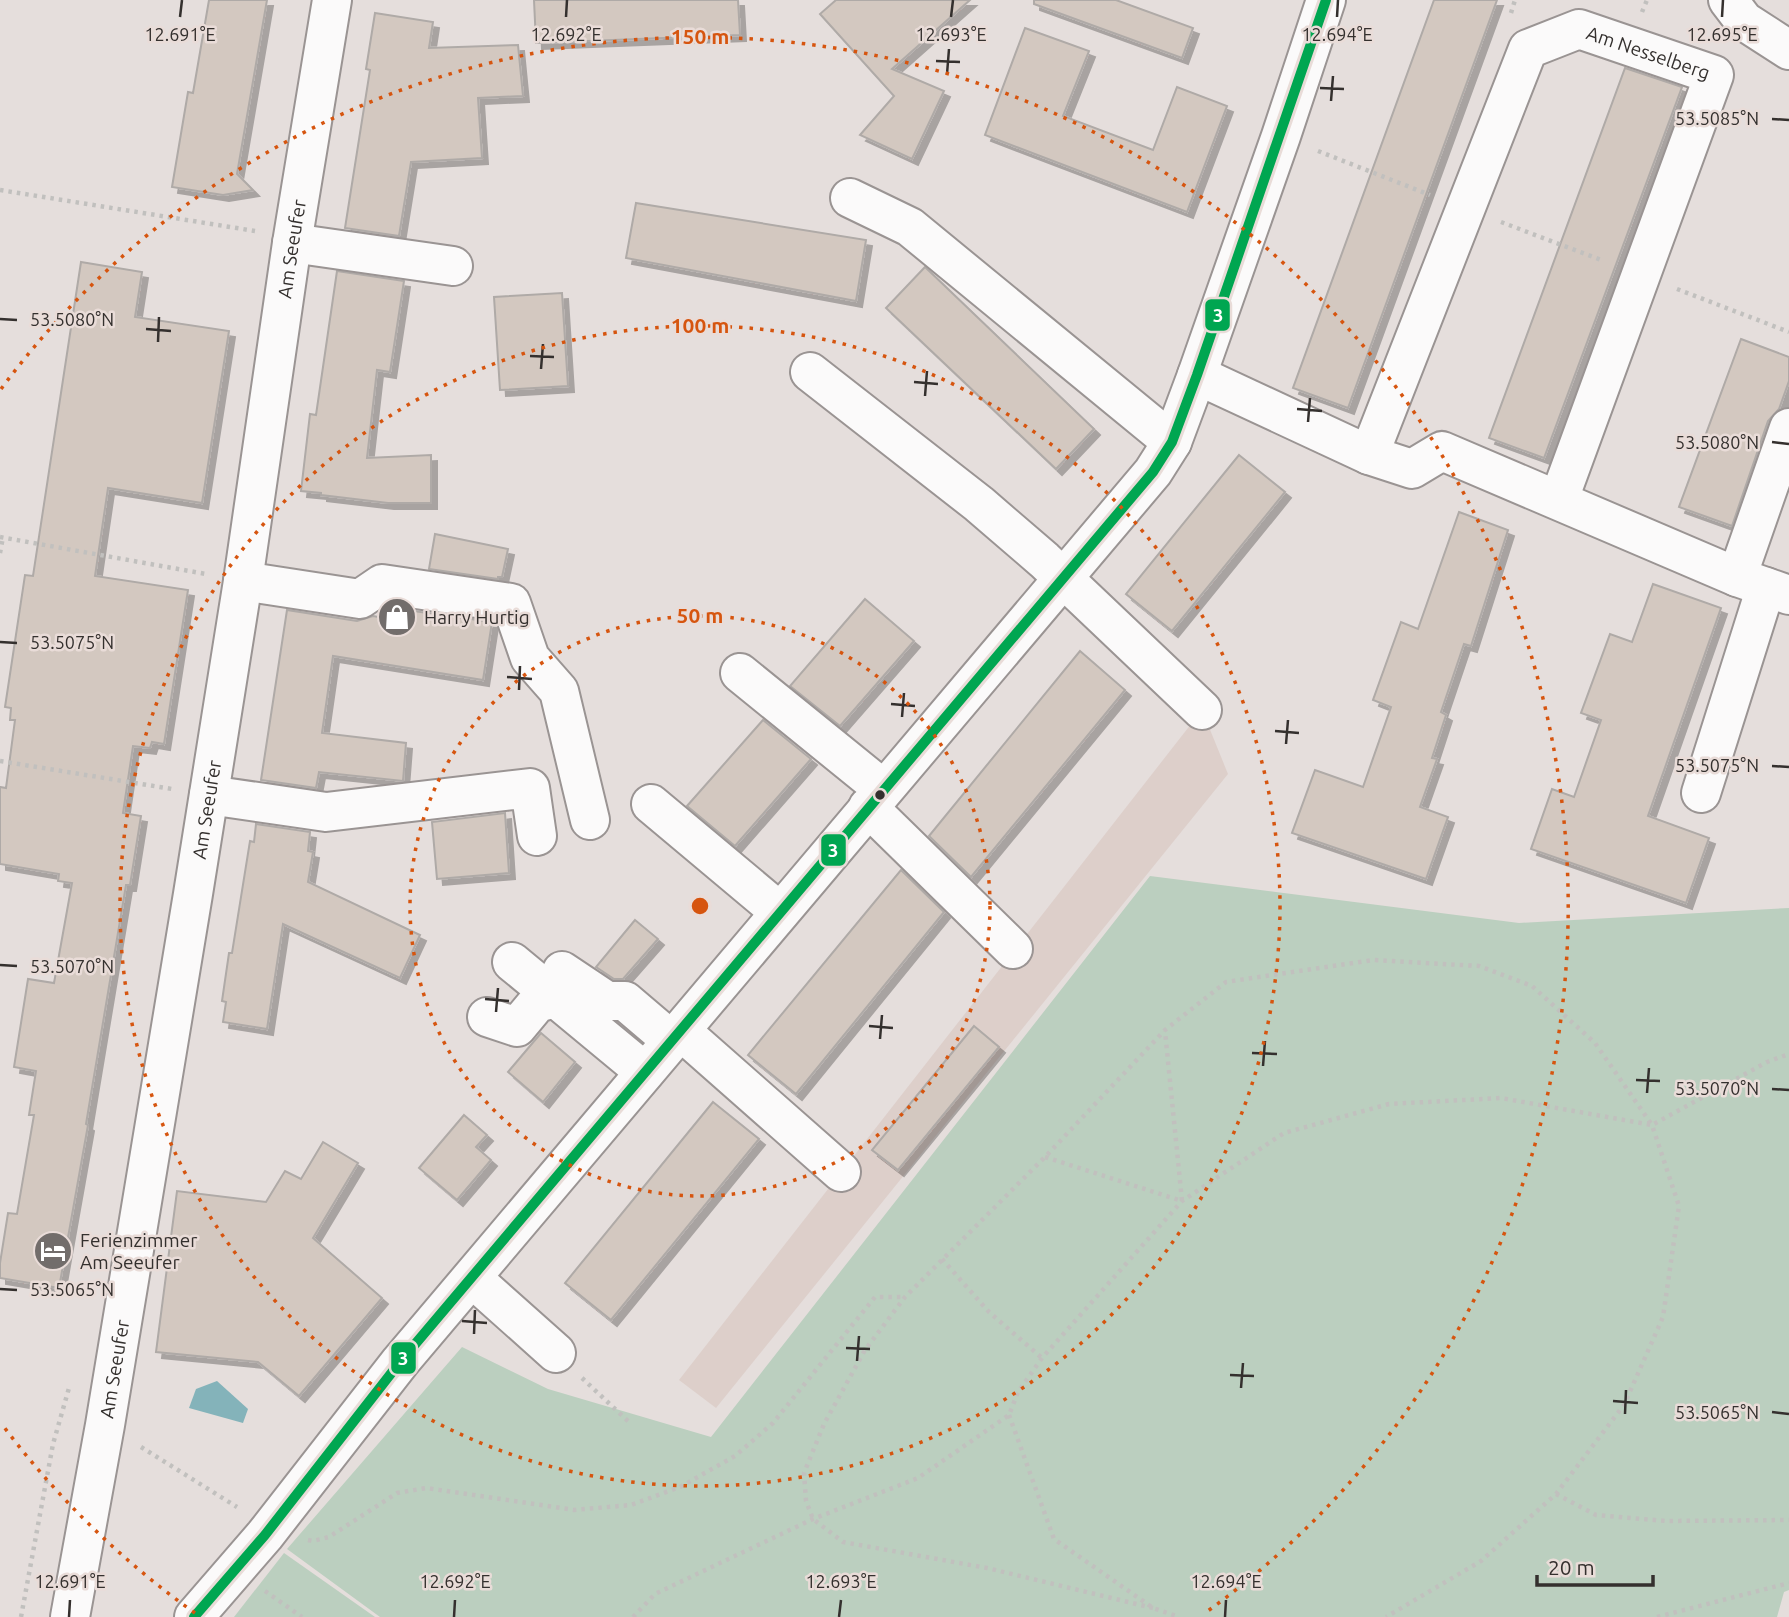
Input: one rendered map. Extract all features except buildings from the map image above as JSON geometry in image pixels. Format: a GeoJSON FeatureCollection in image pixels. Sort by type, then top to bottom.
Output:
{"type":"FeatureCollection","features":[{"type":"Feature","properties":{"kind":"street","name":"Am Seeufer"},"geometry":{"type":"LineString","coordinates":[[70,1617],[105,1424],[209,795],[292,243],[332,0]]}},
{"type":"Feature","properties":{"kind":"street"},"geometry":{"type":"LineString","coordinates":[[194,1617],[270,1527],[400,1362],[1153,472],[1172,442],[1197,374],[1282,136],[1326,0]]}},
{"type":"Feature","properties":{"kind":"street"},"geometry":{"type":"LineString","coordinates":[[1728,0],[1744,21],[1789,50]]}},
{"type":"Feature","properties":{"kind":"street","name":"Am Nesselberg"},"geometry":{"type":"LineString","coordinates":[[1369,455],[1528,48],[1579,29],[1714,75],[1559,499]]}},
{"type":"Feature","properties":{"kind":"street"},"geometry":{"type":"LineString","coordinates":[[850,198],[910,227],[1172,442]]}},
{"type":"Feature","properties":{"kind":"street"},"geometry":{"type":"LineString","coordinates":[[292,243],[453,266]]}},
{"type":"Feature","properties":{"kind":"street"},"geometry":{"type":"LineString","coordinates":[[810,372],[979,504],[1202,710]]}},
{"type":"Feature","properties":{"kind":"street"},"geometry":{"type":"LineString","coordinates":[[1197,374],[1369,455],[1412,469],[1442,451],[1764,586]]}},
{"type":"Feature","properties":{"kind":"street"},"geometry":{"type":"LineString","coordinates":[[1701,793],[1764,586],[1789,428]]}},
{"type":"Feature","properties":{"kind":"street"},"geometry":{"type":"LineString","coordinates":[[243,581],[360,599],[382,584],[511,603],[530,658],[559,691],[590,820]]}},
{"type":"Feature","properties":{"kind":"street"},"geometry":{"type":"LineString","coordinates":[[740,673],[876,798],[1013,949]]}},
{"type":"Feature","properties":{"kind":"street"},"geometry":{"type":"LineString","coordinates":[[209,795],[326,812],[530,788],[537,836]]}},
{"type":"Feature","properties":{"kind":"street"},"geometry":{"type":"LineString","coordinates":[[651,804],[780,912]]}},
{"type":"Feature","properties":{"kind":"street"},"geometry":{"type":"LineString","coordinates":[[512,962],[559,985],[607,1001],[625,1000],[649,1024],[677,1036],[841,1172]]}},
{"type":"Feature","properties":{"kind":"street"},"geometry":{"type":"LineString","coordinates":[[487,1017],[517,1027],[537,1003],[559,985]]}},
{"type":"Feature","properties":{"kind":"street"},"geometry":{"type":"LineString","coordinates":[[559,985],[645,1072]]}},
{"type":"Feature","properties":{"kind":"street"},"geometry":{"type":"LineString","coordinates":[[472,1278],[556,1353]]}},
{"type":"Feature","properties":{"kind":"path"},"geometry":{"type":"LineString","coordinates":[[1282,136],[1789,332]]}},
{"type":"Feature","properties":{"kind":"path"},"geometry":{"type":"LineString","coordinates":[[0,190],[259,232],[292,243]]}},
{"type":"Feature","properties":{"kind":"path"},"geometry":{"type":"LineString","coordinates":[[0,552],[1,537],[243,581]]}},
{"type":"Feature","properties":{"kind":"path"},"geometry":{"type":"LineString","coordinates":[[0,761],[209,795]]}},
{"type":"Feature","properties":{"kind":"path"},"geometry":{"type":"LineString","coordinates":[[1176,1617],[1153,1608],[987,1568],[843,1542],[813,1519],[806,1501],[804,1474],[819,1437],[865,1350],[905,1297],[1045,1157],[1165,1030],[1226,982],[1373,960],[1479,967],[1532,986],[1595,1042],[1653,1125],[1679,1206],[1663,1317],[1625,1405],[1556,1494],[1481,1561],[1386,1617]]}},
{"type":"Feature","properties":{"kind":"path"},"geometry":{"type":"LineString","coordinates":[[1165,1030],[1182,1201]]}},
{"type":"Feature","properties":{"kind":"path"},"geometry":{"type":"LineString","coordinates":[[633,1617],[655,1594],[813,1519],[918,1478],[1009,1415],[1018,1392],[1042,1358],[1182,1201],[1284,1133],[1389,1104],[1501,1098],[1653,1125],[1767,1062],[1789,1054]]}},
{"type":"Feature","properties":{"kind":"path"},"geometry":{"type":"LineString","coordinates":[[1045,1157],[1182,1201]]}},
{"type":"Feature","properties":{"kind":"path"},"geometry":{"type":"LineString","coordinates":[[942,1259],[989,1312],[1042,1358]]}},
{"type":"Feature","properties":{"kind":"path"},"geometry":{"type":"LineString","coordinates":[[105,1424],[270,1527],[313,1541],[329,1537],[397,1493],[426,1488],[574,1510],[631,1505],[680,1487],[735,1456],[773,1423],[875,1297],[905,1297]]}},
{"type":"Feature","properties":{"kind":"path"},"geometry":{"type":"LineString","coordinates":[[556,1353],[630,1423]]}},
{"type":"Feature","properties":{"kind":"path"},"geometry":{"type":"LineString","coordinates":[[1009,1415],[1054,1539],[1153,1608]]}},
{"type":"Feature","properties":{"kind":"path"},"geometry":{"type":"LineString","coordinates":[[1556,1494],[1596,1515],[1666,1521],[1789,1520]]}},
{"type":"Feature","properties":{"kind":"path"},"geometry":{"type":"LineString","coordinates":[[1657,1617],[1789,1583]]}},
{"type":"Feature","properties":{"kind":"path"},"geometry":{"type":"LineString","coordinates":[[262,1589],[302,1617]]}},
{"type":"Feature","properties":{"kind":"shaded area"},"geometry":{"type":"Polygon","coordinates":[[[1202,710],[1228,774],[716,1408],[679,1380],[1202,710]]]}},
{"type":"Feature","properties":{"kind":"green space"},"geometry":{"type":"Polygon","coordinates":[[[1150,876],[1519,923],[1789,908],[1789,1590],[1784,1592],[1777,1617],[380,1617],[287,1549],[462,1347],[548,1389],[711,1437],[1150,876]]]}},
{"type":"Feature","properties":{"kind":"green space"},"geometry":{"type":"Polygon","coordinates":[[[284,1553],[375,1617],[234,1617],[284,1553]]]}},
{"type":"Feature","properties":{"kind":"water"},"geometry":{"type":"Polygon","coordinates":[[[217,1381],[248,1409],[243,1423],[189,1408],[196,1389],[217,1381]]]}},
{"type":"Feature","properties":{"kind":"transit line","name":"3"},"geometry":{"type":"LineString","coordinates":[[194,1617],[265,1535],[400,1362],[1153,472],[1172,442],[1197,375],[1326,0]]}},
{"type":"Feature","properties":{"kind":"place","name":"Harry Hurtig"},"geometry":{"type":"Point","coordinates":[397,617]}},
{"type":"Feature","properties":{"kind":"place","name":"Ferienzimmer Am Seeufer"},"geometry":{"type":"Point","coordinates":[53,1251]}}]}
